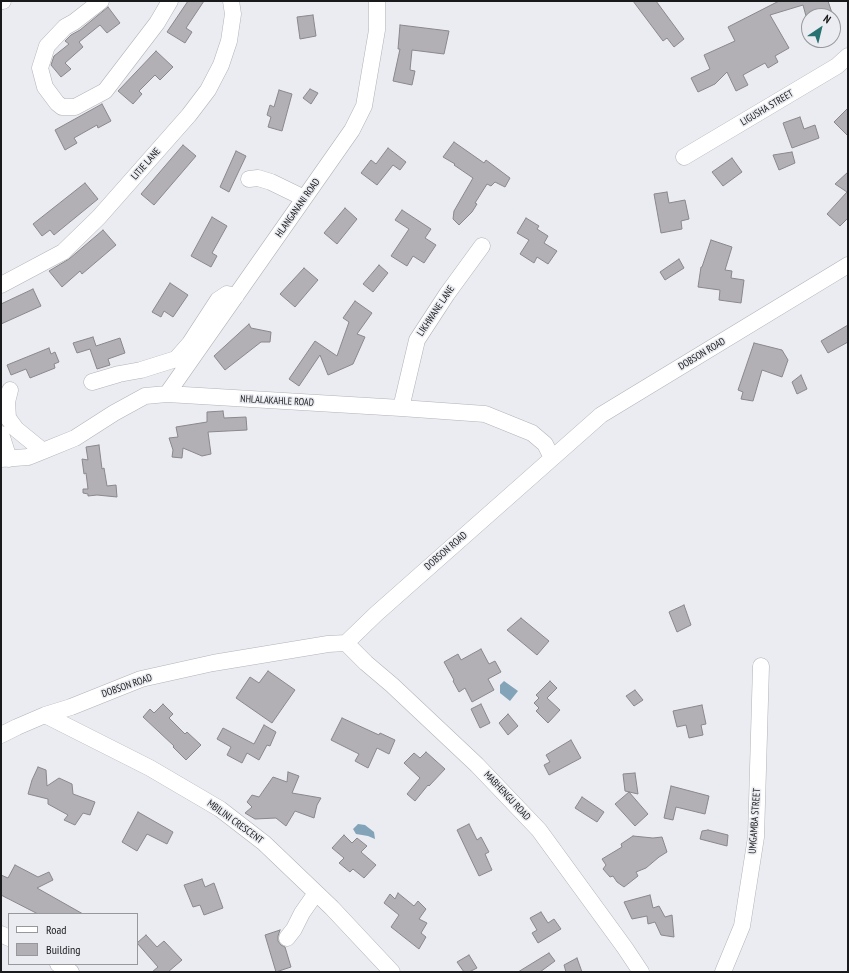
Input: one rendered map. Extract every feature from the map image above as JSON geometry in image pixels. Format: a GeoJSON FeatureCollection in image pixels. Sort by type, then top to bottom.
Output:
{"type":"FeatureCollection","features":[{"type":"Feature","properties":{"kind":"street"},"geometry":{"type":"LineString","coordinates":[[101,1],[74,22],[65,27],[47,46],[40,68],[45,88],[62,107],[75,107],[105,91],[156,23],[170,1]]}},
{"type":"Feature","properties":{"kind":"street","name":"LITJE LANE"},"geometry":{"type":"LineString","coordinates":[[1,285],[63,252],[99,217],[189,115],[208,90],[221,65],[228,41],[233,14],[231,1]]}},
{"type":"Feature","properties":{"kind":"street","name":"HLANGANANI ROAD"},"geometry":{"type":"LineString","coordinates":[[167,394],[352,130],[364,106],[377,30],[377,1]]}},
{"type":"Feature","properties":{"kind":"street","name":"LIGUSHA STREET"},"geometry":{"type":"LineString","coordinates":[[684,157],[837,66],[848,56]]}},
{"type":"Feature","properties":{"kind":"street"},"geometry":{"type":"LineString","coordinates":[[250,179],[258,178],[271,182],[304,198]]}},
{"type":"Feature","properties":{"kind":"street","name":"LIKHWANE LANE"},"geometry":{"type":"LineString","coordinates":[[401,408],[416,340],[482,246]]}},
{"type":"Feature","properties":{"kind":"street","name":"DOBSON ROAD"},"geometry":{"type":"LineString","coordinates":[[1,735],[46,715],[71,707],[141,679],[213,663],[328,644],[346,643],[376,614],[601,415],[848,265]]}},
{"type":"Feature","properties":{"kind":"street"},"geometry":{"type":"LineString","coordinates":[[92,382],[119,374],[141,370],[176,359],[190,343],[218,300],[227,294],[236,296]]}},
{"type":"Feature","properties":{"kind":"street"},"geometry":{"type":"LineString","coordinates":[[10,390],[7,402],[8,418],[16,429],[43,451]]}},
{"type":"Feature","properties":{"kind":"street","name":"NHLALAKAHLE ROAD"},"geometry":{"type":"LineString","coordinates":[[5,459],[28,457],[43,451],[75,438],[114,413],[145,396],[167,394],[486,414],[532,433],[545,444],[552,458]]}},
{"type":"Feature","properties":{"kind":"street"},"geometry":{"type":"LineString","coordinates":[[1,434],[5,459]]}},
{"type":"Feature","properties":{"kind":"street","name":"MABHENGU ROAD"},"geometry":{"type":"LineString","coordinates":[[346,643],[477,764],[539,830],[641,972]]}},
{"type":"Feature","properties":{"kind":"street","name":"UMGAMBA STREET"},"geometry":{"type":"LineString","coordinates":[[723,972],[742,926],[756,837],[761,666]]}},
{"type":"Feature","properties":{"kind":"street","name":"MBILINI CRESCENT"},"geometry":{"type":"LineString","coordinates":[[46,715],[150,768],[220,809],[264,843],[332,908],[392,972]]}},
{"type":"Feature","properties":{"kind":"street"},"geometry":{"type":"LineString","coordinates":[[287,938],[316,893]]}},
{"type":"Feature","properties":{"kind":"street"},"geometry":{"type":"LineString","coordinates":[[60,965],[71,972]]}},
{"type":"Feature","properties":{"kind":"water"},"geometry":{"type":"Polygon","coordinates":[[[504,681],[518,691],[510,701],[500,693],[500,685],[504,681]]]}},
{"type":"Feature","properties":{"kind":"water"},"geometry":{"type":"Polygon","coordinates":[[[358,824],[365,825],[374,832],[375,839],[356,834],[353,829],[358,824]]]}},
{"type":"Feature","properties":{"kind":"building"},"geometry":{"type":"Polygon","coordinates":[[[188,1],[204,1],[186,28],[192,32],[185,43],[167,32],[188,1]]]}},
{"type":"Feature","properties":{"kind":"building"},"geometry":{"type":"Polygon","coordinates":[[[633,1],[656,1],[684,39],[674,47],[667,38],[663,41],[633,1]]]}},
{"type":"Feature","properties":{"kind":"building"},"geometry":{"type":"Polygon","coordinates":[[[779,1],[828,1],[830,8],[804,8],[803,5],[770,15],[789,48],[775,56],[778,62],[768,68],[765,63],[743,75],[748,85],[736,91],[727,72],[715,84],[698,92],[691,78],[710,69],[704,55],[735,41],[728,27],[779,1]]]}},
{"type":"Feature","properties":{"kind":"building"},"geometry":{"type":"Polygon","coordinates":[[[108,7],[120,23],[107,33],[100,25],[79,42],[83,47],[65,63],[71,69],[61,77],[51,65],[54,56],[69,44],[65,41],[71,35],[80,30],[108,7]]]}},
{"type":"Feature","properties":{"kind":"building"},"geometry":{"type":"Polygon","coordinates":[[[313,15],[316,36],[300,39],[297,17],[313,15]]]}},
{"type":"Feature","properties":{"kind":"building"},"geometry":{"type":"Polygon","coordinates":[[[400,25],[449,31],[444,54],[412,50],[410,70],[415,71],[412,85],[393,81],[400,49],[398,49],[400,25]]]}},
{"type":"Feature","properties":{"kind":"building"},"geometry":{"type":"Polygon","coordinates":[[[156,51],[173,67],[160,80],[155,75],[139,91],[142,94],[133,104],[118,91],[156,51]]]}},
{"type":"Feature","properties":{"kind":"building"},"geometry":{"type":"Polygon","coordinates":[[[310,89],[318,93],[311,104],[303,98],[310,89]]]}},
{"type":"Feature","properties":{"kind":"building"},"geometry":{"type":"Polygon","coordinates":[[[279,90],[292,94],[282,131],[268,127],[271,117],[267,115],[270,105],[274,107],[279,90]]]}},
{"type":"Feature","properties":{"kind":"building"},"geometry":{"type":"Polygon","coordinates":[[[102,104],[111,121],[98,128],[97,125],[74,138],[77,143],[65,150],[55,130],[102,104]]]}},
{"type":"Feature","properties":{"kind":"building"},"geometry":{"type":"Polygon","coordinates":[[[848,108],[848,136],[834,122],[848,108]]]}},
{"type":"Feature","properties":{"kind":"building"},"geometry":{"type":"Polygon","coordinates":[[[800,117],[804,129],[815,125],[819,138],[792,148],[783,123],[800,117]]]}},
{"type":"Feature","properties":{"kind":"building"},"geometry":{"type":"Polygon","coordinates":[[[454,142],[484,163],[486,160],[510,178],[505,187],[495,182],[491,186],[487,184],[475,203],[477,204],[472,212],[459,225],[453,219],[454,211],[473,178],[443,157],[454,142]]]}},
{"type":"Feature","properties":{"kind":"building"},"geometry":{"type":"Polygon","coordinates":[[[183,145],[196,156],[154,205],[141,194],[183,145]]]}},
{"type":"Feature","properties":{"kind":"building"},"geometry":{"type":"Polygon","coordinates":[[[388,148],[406,162],[400,170],[393,165],[377,185],[361,173],[371,160],[376,164],[388,148]]]}},
{"type":"Feature","properties":{"kind":"building"},"geometry":{"type":"Polygon","coordinates":[[[236,151],[246,156],[229,192],[220,187],[236,151]]]}},
{"type":"Feature","properties":{"kind":"building"},"geometry":{"type":"Polygon","coordinates":[[[792,152],[795,163],[779,170],[773,155],[792,152]]]}},
{"type":"Feature","properties":{"kind":"building"},"geometry":{"type":"Polygon","coordinates":[[[732,158],[742,172],[723,186],[712,172],[732,158]]]}},
{"type":"Feature","properties":{"kind":"building"},"geometry":{"type":"Polygon","coordinates":[[[848,172],[848,218],[840,226],[827,214],[847,192],[835,184],[848,172]]]}},
{"type":"Feature","properties":{"kind":"building"},"geometry":{"type":"Polygon","coordinates":[[[85,183],[98,199],[54,235],[50,230],[42,236],[33,224],[85,183]]]}},
{"type":"Feature","properties":{"kind":"building"},"geometry":{"type":"Polygon","coordinates":[[[667,192],[669,203],[685,200],[689,219],[681,221],[682,229],[661,233],[654,194],[667,192]]]}},
{"type":"Feature","properties":{"kind":"building"},"geometry":{"type":"Polygon","coordinates":[[[345,208],[357,219],[337,244],[324,233],[345,208]]]}},
{"type":"Feature","properties":{"kind":"building"},"geometry":{"type":"Polygon","coordinates":[[[402,210],[431,229],[425,238],[436,245],[424,263],[413,256],[407,266],[391,256],[409,229],[395,220],[402,210]]]}},
{"type":"Feature","properties":{"kind":"building"},"geometry":{"type":"Polygon","coordinates":[[[212,217],[227,226],[212,253],[217,256],[211,267],[191,256],[212,217]]]}},
{"type":"Feature","properties":{"kind":"building"},"geometry":{"type":"Polygon","coordinates":[[[526,218],[539,226],[537,229],[548,236],[544,243],[557,251],[548,264],[537,257],[534,263],[520,254],[529,240],[517,233],[526,218]]]}},
{"type":"Feature","properties":{"kind":"building"},"geometry":{"type":"Polygon","coordinates":[[[103,230],[116,245],[82,274],[80,271],[62,287],[49,271],[69,259],[103,230]]]}},
{"type":"Feature","properties":{"kind":"building"},"geometry":{"type":"Polygon","coordinates":[[[711,240],[732,247],[725,270],[732,271],[731,278],[744,280],[741,303],[719,300],[720,290],[698,287],[701,267],[711,240]]]}},
{"type":"Feature","properties":{"kind":"building"},"geometry":{"type":"Polygon","coordinates":[[[679,259],[684,268],[665,280],[660,272],[679,259]]]}},
{"type":"Feature","properties":{"kind":"building"},"geometry":{"type":"Polygon","coordinates":[[[379,265],[388,273],[373,292],[363,284],[379,265]]]}},
{"type":"Feature","properties":{"kind":"building"},"geometry":{"type":"Polygon","coordinates":[[[304,268],[318,280],[295,307],[280,294],[304,268]]]}},
{"type":"Feature","properties":{"kind":"building"},"geometry":{"type":"Polygon","coordinates":[[[170,283],[188,295],[173,317],[164,311],[161,317],[152,312],[170,283]]]}},
{"type":"Feature","properties":{"kind":"building"},"geometry":{"type":"Polygon","coordinates":[[[33,289],[41,306],[1,324],[1,304],[33,289]]]}},
{"type":"Feature","properties":{"kind":"building"},"geometry":{"type":"Polygon","coordinates":[[[355,301],[372,313],[357,334],[365,337],[353,364],[328,375],[320,355],[299,386],[289,379],[315,341],[337,356],[349,322],[343,318],[355,301]]]}},
{"type":"Feature","properties":{"kind":"building"},"geometry":{"type":"Polygon","coordinates":[[[249,324],[251,328],[271,332],[270,342],[261,342],[225,370],[214,356],[249,324]]]}},
{"type":"Feature","properties":{"kind":"building"},"geometry":{"type":"Polygon","coordinates":[[[848,325],[848,342],[828,353],[821,341],[848,325]]]}},
{"type":"Feature","properties":{"kind":"building"},"geometry":{"type":"Polygon","coordinates":[[[93,337],[96,346],[120,338],[125,353],[108,359],[110,365],[97,369],[90,349],[77,353],[73,343],[93,337]]]}},
{"type":"Feature","properties":{"kind":"building"},"geometry":{"type":"Polygon","coordinates":[[[754,343],[782,350],[788,360],[782,377],[762,370],[753,401],[741,399],[743,392],[738,390],[754,343]]]}},
{"type":"Feature","properties":{"kind":"building"},"geometry":{"type":"Polygon","coordinates":[[[49,348],[51,354],[55,352],[59,362],[54,364],[55,368],[30,378],[26,369],[11,375],[7,365],[49,348]]]}},
{"type":"Feature","properties":{"kind":"building"},"geometry":{"type":"Polygon","coordinates":[[[801,375],[807,389],[797,394],[792,382],[801,375]]]}},
{"type":"Feature","properties":{"kind":"building"},"geometry":{"type":"Polygon","coordinates":[[[223,411],[224,418],[246,417],[247,430],[208,432],[211,454],[202,456],[183,448],[182,458],[172,457],[173,450],[169,438],[178,437],[176,427],[207,422],[207,412],[223,411]]]}},
{"type":"Feature","properties":{"kind":"building"},"geometry":{"type":"Polygon","coordinates":[[[99,445],[102,469],[104,468],[107,486],[116,485],[117,497],[97,495],[88,496],[88,494],[83,493],[83,489],[88,489],[82,459],[88,460],[86,447],[99,445]]]}},
{"type":"Feature","properties":{"kind":"building"},"geometry":{"type":"Polygon","coordinates":[[[684,605],[691,625],[677,632],[669,612],[684,605]]]}},
{"type":"Feature","properties":{"kind":"building"},"geometry":{"type":"Polygon","coordinates":[[[521,618],[549,641],[537,655],[507,630],[521,618]]]}},
{"type":"Feature","properties":{"kind":"building"},"geometry":{"type":"Polygon","coordinates":[[[481,649],[489,664],[495,661],[501,672],[488,679],[494,690],[472,702],[465,688],[459,692],[444,662],[458,654],[461,660],[481,649]]]}},
{"type":"Feature","properties":{"kind":"building"},"geometry":{"type":"Polygon","coordinates":[[[268,671],[295,690],[272,723],[236,698],[250,677],[259,683],[268,671]]]}},
{"type":"Feature","properties":{"kind":"building"},"geometry":{"type":"Polygon","coordinates":[[[550,681],[557,688],[547,698],[560,710],[548,723],[536,711],[539,708],[534,703],[539,698],[536,695],[550,681]]]}},
{"type":"Feature","properties":{"kind":"building"},"geometry":{"type":"Polygon","coordinates":[[[635,690],[643,700],[634,706],[626,696],[635,690]]]}},
{"type":"Feature","properties":{"kind":"building"},"geometry":{"type":"Polygon","coordinates":[[[163,704],[173,714],[169,718],[185,734],[187,732],[201,745],[186,760],[173,747],[174,746],[143,717],[150,709],[154,713],[163,704]]]}},
{"type":"Feature","properties":{"kind":"building"},"geometry":{"type":"Polygon","coordinates":[[[481,704],[490,723],[480,728],[471,709],[481,704]]]}},
{"type":"Feature","properties":{"kind":"building"},"geometry":{"type":"Polygon","coordinates":[[[702,705],[706,724],[701,725],[703,735],[689,738],[686,725],[677,727],[673,711],[702,705]]]}},
{"type":"Feature","properties":{"kind":"building"},"geometry":{"type":"Polygon","coordinates":[[[508,714],[518,726],[508,735],[499,723],[508,714]]]}},
{"type":"Feature","properties":{"kind":"building"},"geometry":{"type":"Polygon","coordinates":[[[342,718],[379,735],[380,733],[395,740],[389,754],[377,748],[368,768],[355,761],[359,754],[331,740],[342,718]]]}},
{"type":"Feature","properties":{"kind":"building"},"geometry":{"type":"Polygon","coordinates":[[[264,725],[276,732],[270,746],[267,745],[259,760],[247,753],[242,763],[227,755],[231,747],[217,739],[223,728],[254,744],[264,725]]]}},
{"type":"Feature","properties":{"kind":"building"},"geometry":{"type":"Polygon","coordinates":[[[571,740],[581,758],[549,775],[544,765],[550,762],[546,755],[571,740]]]}},
{"type":"Feature","properties":{"kind":"building"},"geometry":{"type":"Polygon","coordinates":[[[426,752],[445,769],[429,786],[428,785],[415,801],[407,794],[420,778],[404,763],[414,753],[420,758],[426,752]]]}},
{"type":"Feature","properties":{"kind":"building"},"geometry":{"type":"Polygon","coordinates":[[[38,767],[46,770],[47,786],[59,778],[72,784],[73,794],[95,802],[90,815],[83,813],[75,825],[64,820],[68,815],[48,804],[48,799],[28,794],[38,767]]]}},
{"type":"Feature","properties":{"kind":"building"},"geometry":{"type":"Polygon","coordinates":[[[288,772],[299,776],[292,793],[321,798],[317,805],[314,818],[295,811],[286,826],[276,818],[255,819],[245,813],[252,807],[247,802],[252,795],[259,797],[273,777],[287,782],[288,772]]]}},
{"type":"Feature","properties":{"kind":"building"},"geometry":{"type":"Polygon","coordinates":[[[635,773],[638,794],[625,791],[623,774],[635,773]]]}},
{"type":"Feature","properties":{"kind":"building"},"geometry":{"type":"Polygon","coordinates":[[[671,786],[709,796],[705,814],[676,807],[673,820],[664,818],[671,786]]]}},
{"type":"Feature","properties":{"kind":"building"},"geometry":{"type":"Polygon","coordinates":[[[629,792],[648,814],[635,826],[615,804],[629,792]]]}},
{"type":"Feature","properties":{"kind":"building"},"geometry":{"type":"Polygon","coordinates":[[[582,797],[604,812],[597,822],[575,808],[582,797]]]}},
{"type":"Feature","properties":{"kind":"building"},"geometry":{"type":"Polygon","coordinates":[[[138,812],[173,832],[167,844],[147,834],[137,851],[122,842],[138,812]]]}},
{"type":"Feature","properties":{"kind":"building"},"geometry":{"type":"Polygon","coordinates":[[[469,824],[477,840],[481,837],[489,852],[485,854],[492,870],[479,876],[457,830],[469,824]]]}},
{"type":"Feature","properties":{"kind":"building"},"geometry":{"type":"Polygon","coordinates":[[[708,830],[728,835],[727,846],[700,839],[702,831],[708,830]]]}},
{"type":"Feature","properties":{"kind":"building"},"geometry":{"type":"Polygon","coordinates":[[[344,835],[352,843],[357,838],[367,846],[361,852],[376,865],[364,878],[353,869],[350,872],[339,863],[344,858],[332,848],[344,835]]]}},
{"type":"Feature","properties":{"kind":"building"},"geometry":{"type":"Polygon","coordinates":[[[633,836],[653,838],[662,837],[667,852],[646,868],[636,872],[638,876],[624,887],[617,882],[613,876],[610,877],[603,869],[606,865],[602,859],[622,847],[621,844],[633,836]]]}},
{"type":"Feature","properties":{"kind":"building"},"geometry":{"type":"Polygon","coordinates":[[[15,865],[38,877],[49,872],[53,880],[37,888],[81,913],[36,913],[1,895],[1,875],[8,878],[15,865]]]}},
{"type":"Feature","properties":{"kind":"building"},"geometry":{"type":"Polygon","coordinates":[[[202,879],[205,887],[214,883],[223,908],[204,915],[200,905],[193,907],[184,885],[202,879]]]}},
{"type":"Feature","properties":{"kind":"building"},"geometry":{"type":"Polygon","coordinates":[[[398,893],[414,906],[418,901],[426,909],[419,919],[427,923],[421,933],[426,937],[419,949],[391,927],[399,915],[384,903],[390,894],[395,899],[398,893]]]}},
{"type":"Feature","properties":{"kind":"building"},"geometry":{"type":"Polygon","coordinates":[[[650,895],[653,908],[659,906],[665,917],[672,915],[674,937],[661,935],[655,922],[648,924],[647,916],[632,919],[624,902],[650,895]]]}},
{"type":"Feature","properties":{"kind":"building"},"geometry":{"type":"Polygon","coordinates":[[[541,912],[548,923],[554,919],[561,929],[538,943],[532,933],[537,930],[530,918],[541,912]]]}},
{"type":"Feature","properties":{"kind":"building"},"geometry":{"type":"Polygon","coordinates":[[[280,930],[278,941],[285,947],[291,967],[276,972],[265,935],[280,930]]]}},
{"type":"Feature","properties":{"kind":"building"},"geometry":{"type":"Polygon","coordinates":[[[146,935],[157,947],[164,941],[182,960],[168,972],[152,972],[158,967],[138,944],[138,942],[146,935]]]}},
{"type":"Feature","properties":{"kind":"building"},"geometry":{"type":"Polygon","coordinates":[[[549,953],[555,961],[540,972],[518,972],[549,953]]]}},
{"type":"Feature","properties":{"kind":"building"},"geometry":{"type":"Polygon","coordinates":[[[469,955],[477,968],[469,972],[464,972],[457,962],[469,955]]]}},
{"type":"Feature","properties":{"kind":"building"},"geometry":{"type":"Polygon","coordinates":[[[577,958],[582,972],[566,972],[564,965],[577,958]]]}}]}
